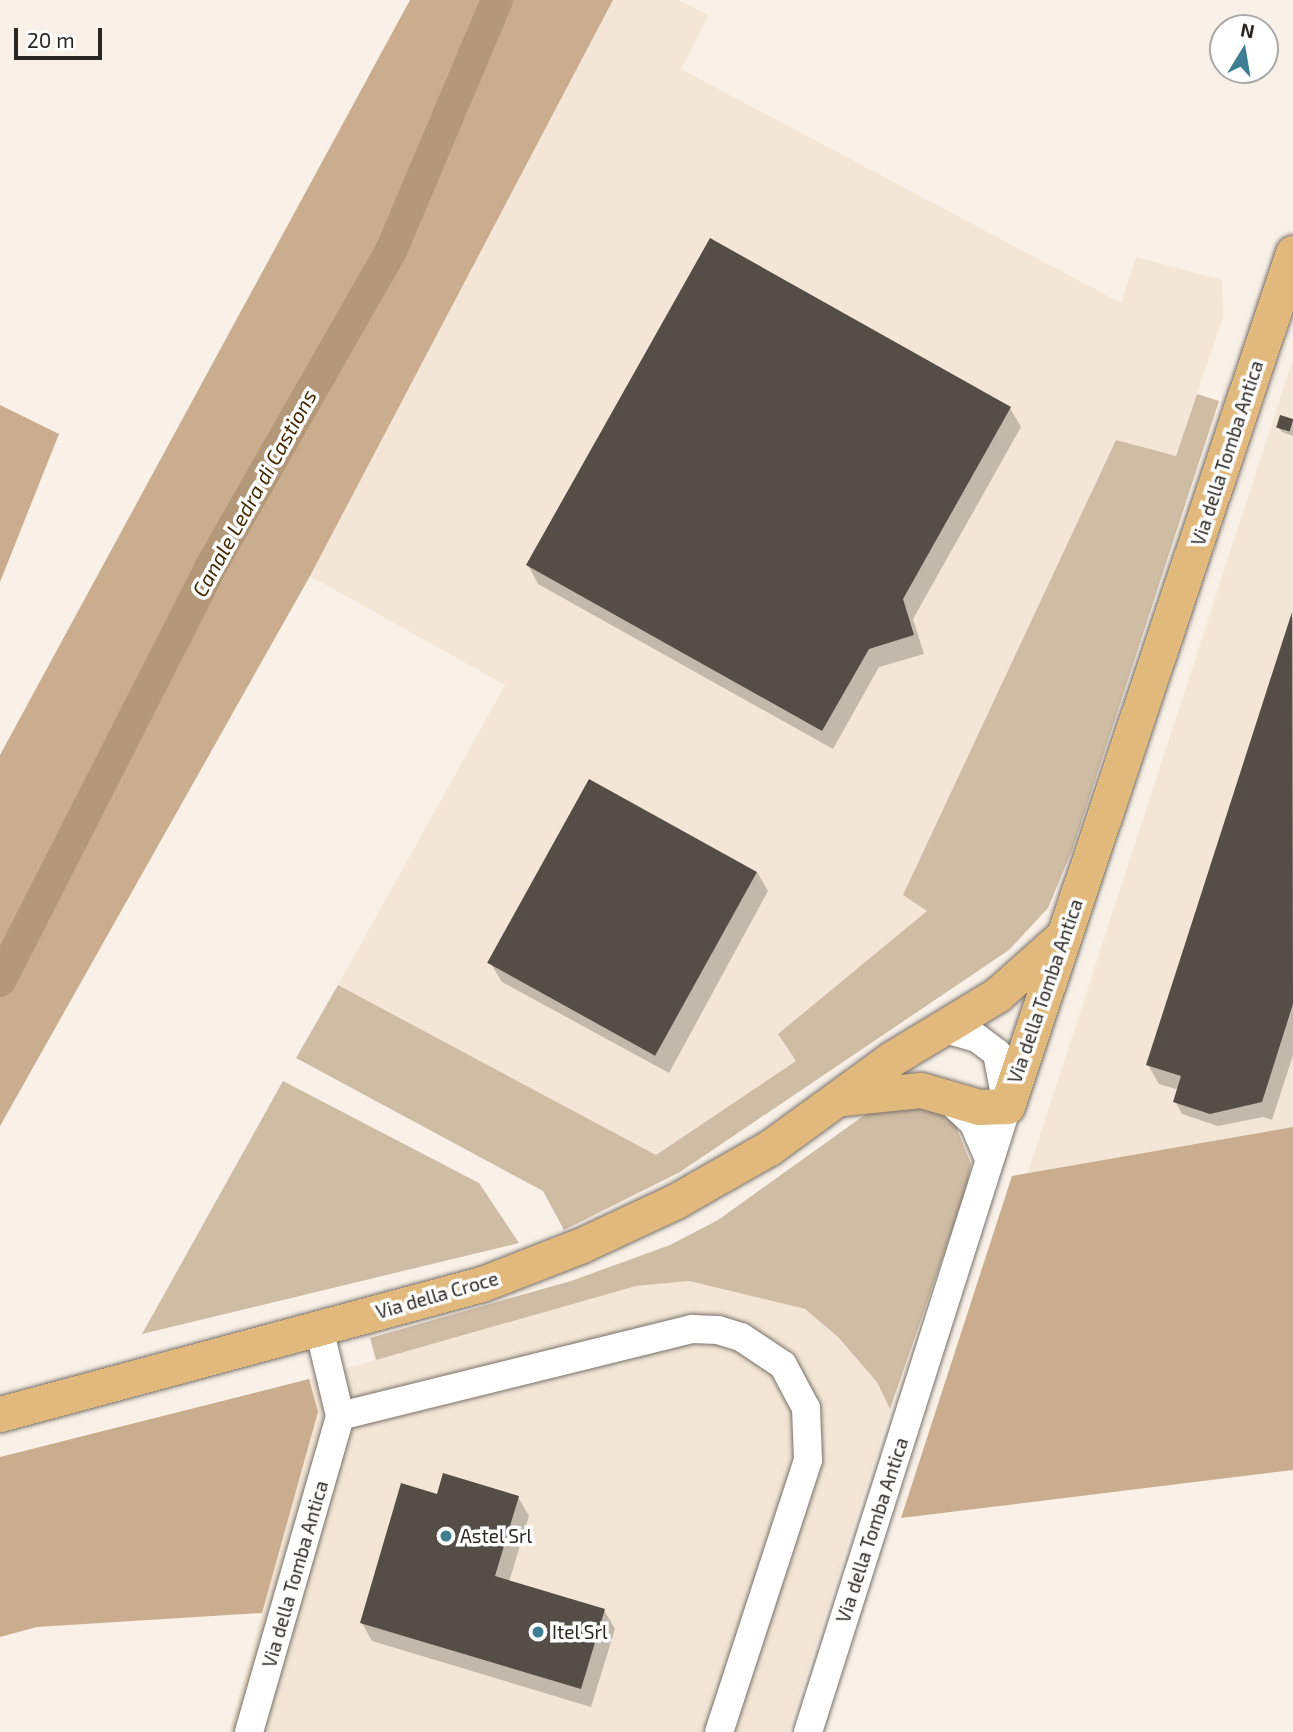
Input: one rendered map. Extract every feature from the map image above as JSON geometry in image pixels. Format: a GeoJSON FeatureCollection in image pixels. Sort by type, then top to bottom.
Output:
{"type":"FeatureCollection","features":[{"type":"Feature","properties":{"kind":"main road","name":"Via della Tomba Antica"},"geometry":{"type":"LineString","coordinates":[[1007,1106],[1293,253]]}},
{"type":"Feature","properties":{"kind":"main road","name":"Via della Croce"},"geometry":{"type":"LineString","coordinates":[[0,1414],[482,1284],[582,1245],[676,1201],[769,1148],[843,1098],[893,1058],[946,1029],[997,995],[1063,936]]}},
{"type":"Feature","properties":{"kind":"main road","name":"Via della Croce"},"geometry":{"type":"LineString","coordinates":[[843,1098],[921,1090],[979,1107],[1007,1106]]}},
{"type":"Feature","properties":{"kind":"street"},"geometry":{"type":"LineString","coordinates":[[946,1029],[977,1038],[998,1053],[1007,1106]]}},
{"type":"Feature","properties":{"kind":"street","name":"Via della Croce"},"geometry":{"type":"LineString","coordinates":[[947,1099],[973,1122],[989,1159]]}},
{"type":"Feature","properties":{"kind":"street","name":"Via della Tomba Antica"},"geometry":{"type":"LineString","coordinates":[[808,1732],[1007,1106]]}},
{"type":"Feature","properties":{"kind":"street","name":"Via della Tomba Antica"},"geometry":{"type":"LineString","coordinates":[[250,1732],[340,1416],[319,1328]]}},
{"type":"Feature","properties":{"kind":"street"},"geometry":{"type":"LineString","coordinates":[[340,1416],[692,1329],[718,1330],[741,1337],[783,1365],[806,1408],[808,1460],[719,1732]]}},
{"type":"Feature","properties":{"kind":"shaded area"},"geometry":{"type":"Polygon","coordinates":[[[410,0],[613,0],[310,576],[0,1126],[0,755],[410,0]]]}},
{"type":"Feature","properties":{"kind":"shaded area"},"geometry":{"type":"Polygon","coordinates":[[[613,0],[678,0],[708,15],[681,69],[1121,303],[1136,257],[1222,280],[1223,317],[1021,911],[656,1155],[338,985],[505,685],[310,576],[613,0]]]}},
{"type":"Feature","properties":{"kind":"shaded area"},"geometry":{"type":"Polygon","coordinates":[[[1293,359],[1293,1127],[1027,1175],[1293,359]]]}},
{"type":"Feature","properties":{"kind":"shaded area"},"geometry":{"type":"Polygon","coordinates":[[[1197,394],[1219,401],[1073,848],[1048,908],[1009,950],[680,1172],[564,1230],[543,1191],[296,1058],[338,985],[656,1155],[796,1061],[778,1034],[927,911],[903,895],[1116,440],[1176,456],[1197,394]]]}},
{"type":"Feature","properties":{"kind":"shaded area"},"geometry":{"type":"Polygon","coordinates":[[[0,405],[59,434],[0,582],[0,405]]]}},
{"type":"Feature","properties":{"kind":"shaded area"},"geometry":{"type":"Polygon","coordinates":[[[283,1081],[479,1183],[519,1243],[142,1334],[283,1081]]]}},
{"type":"Feature","properties":{"kind":"shaded area"},"geometry":{"type":"Polygon","coordinates":[[[919,1105],[941,1112],[955,1124],[971,1164],[967,1187],[890,1409],[877,1382],[838,1337],[805,1309],[689,1281],[636,1286],[376,1360],[370,1338],[571,1281],[670,1245],[718,1220],[873,1109],[919,1105]]]}},
{"type":"Feature","properties":{"kind":"shaded area"},"geometry":{"type":"Polygon","coordinates":[[[1293,1127],[1293,1470],[901,1518],[1012,1176],[1293,1127]]]}},
{"type":"Feature","properties":{"kind":"shaded area"},"geometry":{"type":"Polygon","coordinates":[[[689,1281],[805,1309],[838,1337],[877,1382],[890,1409],[788,1732],[229,1732],[318,1413],[309,1379],[636,1286],[689,1281]]]}},
{"type":"Feature","properties":{"kind":"shaded area"},"geometry":{"type":"Polygon","coordinates":[[[309,1379],[318,1412],[262,1613],[37,1627],[0,1637],[0,1457],[309,1379]]]}},
{"type":"Feature","properties":{"kind":"building"},"geometry":{"type":"Polygon","coordinates":[[[710,238],[1011,407],[903,599],[914,635],[869,649],[822,731],[526,565],[710,238]]]}},
{"type":"Feature","properties":{"kind":"building"},"geometry":{"type":"Polygon","coordinates":[[[1280,415],[1293,419],[1290,432],[1276,427],[1280,415]]]}},
{"type":"Feature","properties":{"kind":"building"},"geometry":{"type":"Polygon","coordinates":[[[1292,612],[1293,1004],[1262,1102],[1210,1114],[1173,1102],[1181,1076],[1146,1065],[1292,612]]]}},
{"type":"Feature","properties":{"kind":"building"},"geometry":{"type":"Polygon","coordinates":[[[589,779],[757,872],[655,1056],[487,963],[589,779]]]}},
{"type":"Feature","properties":{"kind":"building","name":"Astel Srl"},"geometry":{"type":"Polygon","coordinates":[[[443,1473],[519,1496],[495,1576],[605,1609],[581,1689],[360,1623],[401,1483],[437,1494],[443,1473]]]}},
{"type":"Feature","properties":{"kind":"waterway","name":"Canale Ledra di Castions"},"geometry":{"type":"LineString","coordinates":[[0,981],[210,568],[391,251],[497,0]]}},
{"type":"Feature","properties":{"kind":"place","name":"Astel Srl"},"geometry":{"type":"Point","coordinates":[446,1536]}},
{"type":"Feature","properties":{"kind":"place","name":"Itel Srl"},"geometry":{"type":"Point","coordinates":[538,1632]}}]}
